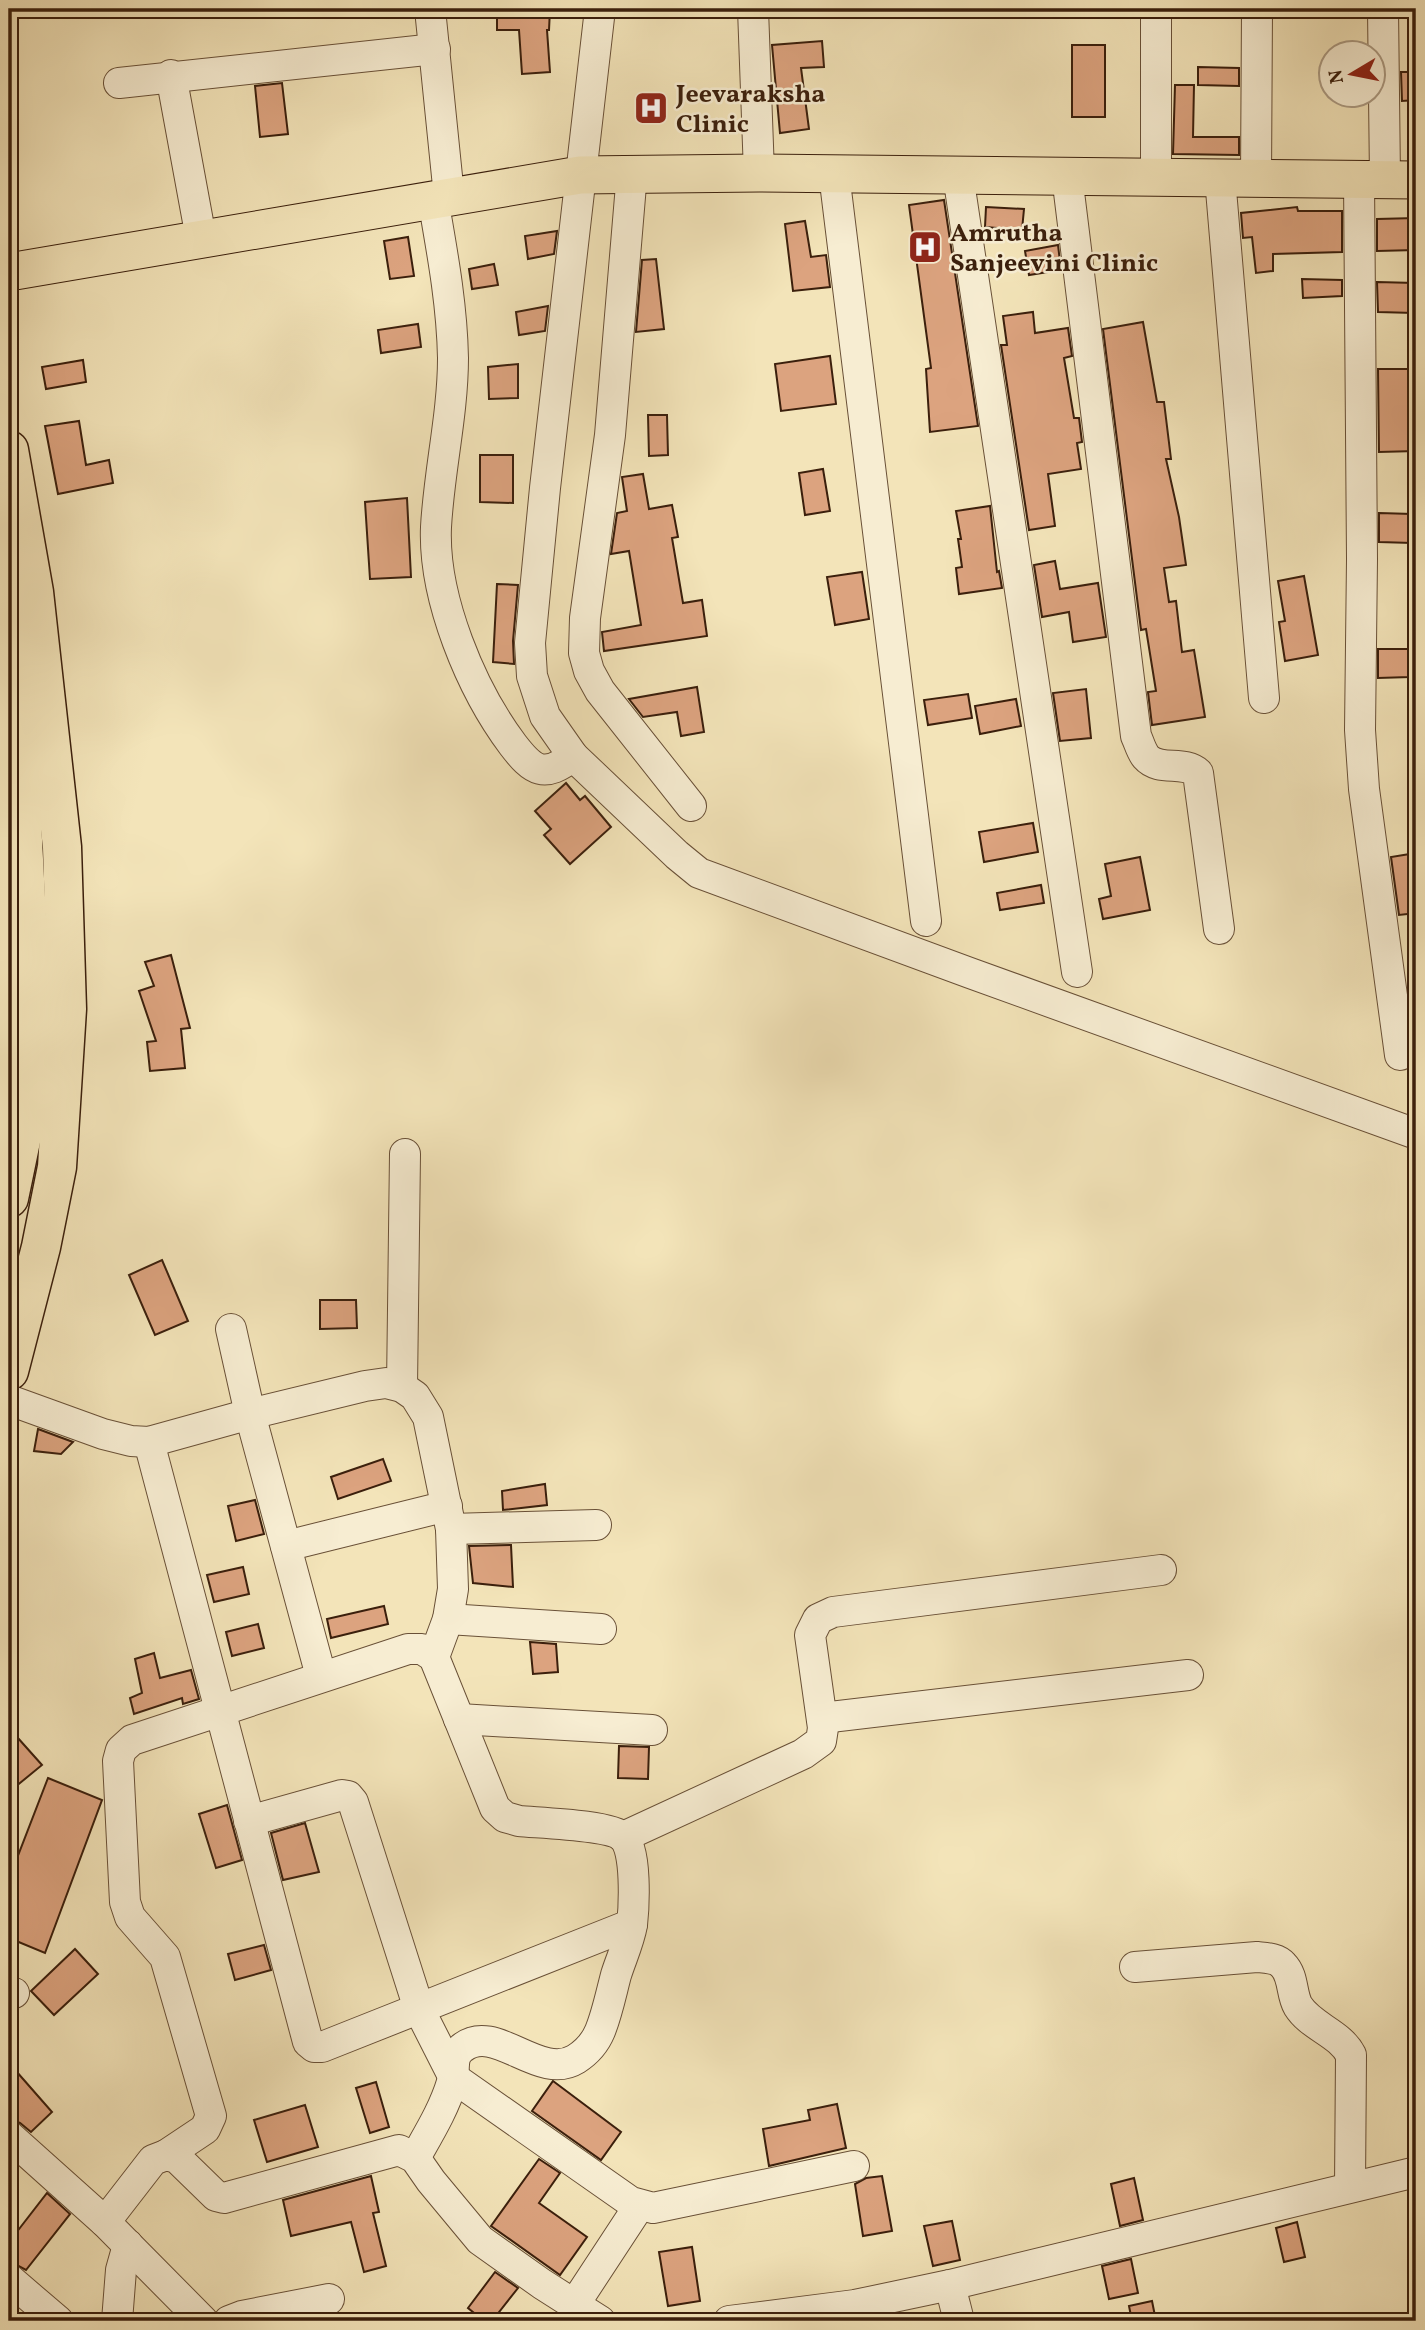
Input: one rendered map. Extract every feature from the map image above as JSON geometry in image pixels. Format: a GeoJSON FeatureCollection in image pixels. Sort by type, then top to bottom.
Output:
{"type":"FeatureCollection","features":[{"type":"Feature","properties":{"kind":"highway"},"geometry":{"type":"LineString","coordinates":[[9,450],[34,592],[62,847],[67,1009],[24,1126],[9,1198]]}},
{"type":"Feature","properties":{"kind":"highway"},"geometry":{"type":"LineString","coordinates":[[9,626],[15,681],[20,978],[49,1052],[57,1167],[41,1247],[9,1371]]}},
{"type":"Feature","properties":{"kind":"main road"},"geometry":{"type":"LineString","coordinates":[[9,272],[441,198],[604,174],[759,173],[1387,180]]}},
{"type":"Feature","properties":{"kind":"street"},"geometry":{"type":"LineString","coordinates":[[430,9],[435,49],[441,198],[453,358],[436,529],[443,598],[469,672],[501,729],[529,765],[552,769],[573,756]]}},
{"type":"Feature","properties":{"kind":"street"},"geometry":{"type":"LineString","coordinates":[[600,9],[610,435],[585,618],[584,653],[589,671],[600,691],[691,806]]}},
{"type":"Feature","properties":{"kind":"street"},"geometry":{"type":"LineString","coordinates":[[753,9],[759,173]]}},
{"type":"Feature","properties":{"kind":"street"},"geometry":{"type":"LineString","coordinates":[[1156,9],[1156,177]]}},
{"type":"Feature","properties":{"kind":"street"},"geometry":{"type":"LineString","coordinates":[[1256,9],[1238,178],[1264,698]]}},
{"type":"Feature","properties":{"kind":"street"},"geometry":{"type":"LineString","coordinates":[[1382,9],[1387,180],[1362,559],[1360,730],[1364,789],[1400,1055]]}},
{"type":"Feature","properties":{"kind":"street"},"geometry":{"type":"LineString","coordinates":[[119,83],[171,75],[435,49]]}},
{"type":"Feature","properties":{"kind":"street"},"geometry":{"type":"LineString","coordinates":[[171,75],[201,238]]}},
{"type":"Feature","properties":{"kind":"street"},"geometry":{"type":"LineString","coordinates":[[604,174],[530,643],[532,676],[545,716],[573,756],[699,873],[1416,1134]]}},
{"type":"Feature","properties":{"kind":"street"},"geometry":{"type":"LineString","coordinates":[[834,174],[926,921]]}},
{"type":"Feature","properties":{"kind":"street"},"geometry":{"type":"LineString","coordinates":[[958,175],[1076,972]]}},
{"type":"Feature","properties":{"kind":"street"},"geometry":{"type":"LineString","coordinates":[[1067,176],[1136,736],[1146,757],[1157,764],[1191,766],[1198,773],[1219,929]]}},
{"type":"Feature","properties":{"kind":"street"},"geometry":{"type":"LineString","coordinates":[[402,1387],[405,1154]]}},
{"type":"Feature","properties":{"kind":"street"},"geometry":{"type":"LineString","coordinates":[[231,1329],[250,1414],[321,1676]]}},
{"type":"Feature","properties":{"kind":"street"},"geometry":{"type":"LineString","coordinates":[[9,1400],[103,1434],[149,1442],[365,1386],[386,1383],[402,1387],[415,1396],[428,1417],[449,1518],[453,1589],[448,1619],[434,1657]]}},
{"type":"Feature","properties":{"kind":"street"},"geometry":{"type":"LineString","coordinates":[[149,1442],[308,2042],[314,2047],[322,2047],[632,1924]]}},
{"type":"Feature","properties":{"kind":"street"},"geometry":{"type":"LineString","coordinates":[[286,1546],[449,1518],[596,1525]]}},
{"type":"Feature","properties":{"kind":"street"},"geometry":{"type":"LineString","coordinates":[[623,1837],[803,1754],[821,1741],[822,1718],[810,1635],[818,1619],[833,1612],[1161,1570]]}},
{"type":"Feature","properties":{"kind":"street"},"geometry":{"type":"LineString","coordinates":[[448,1619],[601,1629]]}},
{"type":"Feature","properties":{"kind":"street"},"geometry":{"type":"LineString","coordinates":[[105,2222],[153,2160],[166,2155],[205,2129],[211,2116],[165,1957],[130,1917],[125,1902],[118,1761],[121,1750],[132,1740],[321,1676],[408,1649],[422,1649],[434,1657],[495,1808],[505,1817],[519,1821],[607,1830],[623,1837],[633,1865],[632,1924],[600,2032],[589,2050],[573,2061],[550,2065],[486,2040],[462,2047],[454,2056],[454,2078],[443,2107],[415,2158]]}},
{"type":"Feature","properties":{"kind":"street"},"geometry":{"type":"LineString","coordinates":[[822,1718],[1188,1675]]}},
{"type":"Feature","properties":{"kind":"street"},"geometry":{"type":"LineString","coordinates":[[459,1719],[652,1730]]}},
{"type":"Feature","properties":{"kind":"street"},"geometry":{"type":"LineString","coordinates":[[249,1821],[342,1795],[348,1796],[353,1802],[419,2010],[454,2078],[639,2206],[653,2208],[854,2166]]}},
{"type":"Feature","properties":{"kind":"street"},"geometry":{"type":"LineString","coordinates":[[1135,1967],[1257,1957],[1274,1959],[1283,1964],[1289,1974],[1299,2008],[1346,2046],[1351,2055],[1350,2187]]}},
{"type":"Feature","properties":{"kind":"street"},"geometry":{"type":"LineString","coordinates":[[9,2136],[105,2222],[203,2321]]}},
{"type":"Feature","properties":{"kind":"street"},"geometry":{"type":"LineString","coordinates":[[166,2155],[177,2158],[216,2196],[224,2198],[400,2150],[415,2158],[480,2240],[600,2321]]}},
{"type":"Feature","properties":{"kind":"street"},"geometry":{"type":"LineString","coordinates":[[729,2321],[855,2305],[950,2285],[1416,2172]]}},
{"type":"Feature","properties":{"kind":"street"},"geometry":{"type":"LineString","coordinates":[[574,2305],[639,2206]]}},
{"type":"Feature","properties":{"kind":"street"},"geometry":{"type":"LineString","coordinates":[[116,2320],[121,2270],[128,2245]]}},
{"type":"Feature","properties":{"kind":"street"},"geometry":{"type":"LineString","coordinates":[[9,2279],[58,2321]]}},
{"type":"Feature","properties":{"kind":"street"},"geometry":{"type":"LineString","coordinates":[[950,2285],[960,2321]]}},
{"type":"Feature","properties":{"kind":"street"},"geometry":{"type":"LineString","coordinates":[[229,2321],[329,2299]]}},
{"type":"Feature","properties":{"kind":"building"},"geometry":{"type":"Polygon","coordinates":[[[497,9],[550,9],[547,30],[550,72],[522,74],[519,30],[497,30],[497,9]]]}},
{"type":"Feature","properties":{"kind":"building"},"geometry":{"type":"Polygon","coordinates":[[[822,41],[824,67],[801,68],[809,129],[780,133],[772,45],[822,41]]]}},
{"type":"Feature","properties":{"kind":"building"},"geometry":{"type":"Polygon","coordinates":[[[1072,45],[1105,45],[1105,117],[1072,117],[1072,45]]]}},
{"type":"Feature","properties":{"kind":"building"},"geometry":{"type":"Polygon","coordinates":[[[1198,67],[1239,68],[1239,86],[1198,85],[1198,67]]]}},
{"type":"Feature","properties":{"kind":"building"},"geometry":{"type":"Polygon","coordinates":[[[1401,72],[1416,72],[1416,100],[1402,101],[1401,72]]]}},
{"type":"Feature","properties":{"kind":"building"},"geometry":{"type":"Polygon","coordinates":[[[282,83],[288,134],[260,137],[255,86],[282,83]]]}},
{"type":"Feature","properties":{"kind":"building"},"geometry":{"type":"Polygon","coordinates":[[[1175,85],[1194,85],[1193,137],[1239,137],[1239,155],[1173,154],[1175,85]]]}},
{"type":"Feature","properties":{"kind":"building"},"geometry":{"type":"Polygon","coordinates":[[[944,200],[978,426],[930,432],[926,369],[931,368],[909,205],[944,200]]]}},
{"type":"Feature","properties":{"kind":"building"},"geometry":{"type":"Polygon","coordinates":[[[986,207],[1024,209],[1022,230],[985,227],[986,207]]]}},
{"type":"Feature","properties":{"kind":"building"},"geometry":{"type":"Polygon","coordinates":[[[1297,207],[1298,211],[1342,211],[1342,252],[1273,254],[1273,271],[1256,273],[1252,237],[1243,238],[1241,213],[1297,207]]]}},
{"type":"Feature","properties":{"kind":"building"},"geometry":{"type":"Polygon","coordinates":[[[1416,218],[1416,250],[1377,251],[1377,219],[1416,218]]]}},
{"type":"Feature","properties":{"kind":"building"},"geometry":{"type":"Polygon","coordinates":[[[805,221],[811,257],[826,255],[830,287],[793,291],[785,224],[805,221]]]}},
{"type":"Feature","properties":{"kind":"building"},"geometry":{"type":"Polygon","coordinates":[[[557,231],[554,254],[528,259],[525,236],[557,231]]]}},
{"type":"Feature","properties":{"kind":"building"},"geometry":{"type":"Polygon","coordinates":[[[408,237],[414,276],[390,279],[384,241],[408,237]]]}},
{"type":"Feature","properties":{"kind":"building"},"geometry":{"type":"Polygon","coordinates":[[[1058,245],[1061,270],[1029,275],[1025,251],[1058,245]]]}},
{"type":"Feature","properties":{"kind":"building"},"geometry":{"type":"Polygon","coordinates":[[[656,259],[664,329],[636,332],[642,260],[656,259]]]}},
{"type":"Feature","properties":{"kind":"building"},"geometry":{"type":"Polygon","coordinates":[[[494,264],[498,285],[472,289],[469,269],[494,264]]]}},
{"type":"Feature","properties":{"kind":"building"},"geometry":{"type":"Polygon","coordinates":[[[1302,279],[1342,280],[1342,296],[1303,298],[1302,279]]]}},
{"type":"Feature","properties":{"kind":"building"},"geometry":{"type":"Polygon","coordinates":[[[1377,282],[1415,283],[1414,313],[1378,312],[1377,282]]]}},
{"type":"Feature","properties":{"kind":"building"},"geometry":{"type":"Polygon","coordinates":[[[548,306],[545,331],[519,335],[516,312],[548,306]]]}},
{"type":"Feature","properties":{"kind":"building"},"geometry":{"type":"Polygon","coordinates":[[[1033,312],[1035,333],[1068,328],[1072,356],[1064,358],[1074,418],[1079,418],[1082,442],[1077,443],[1081,469],[1048,474],[1055,526],[1029,530],[1001,345],[1007,345],[1003,316],[1033,312]]]}},
{"type":"Feature","properties":{"kind":"building"},"geometry":{"type":"Polygon","coordinates":[[[1143,322],[1157,402],[1164,402],[1171,459],[1166,459],[1186,565],[1164,568],[1169,602],[1176,601],[1182,652],[1194,650],[1205,717],[1152,725],[1148,692],[1156,691],[1146,629],[1141,630],[1103,329],[1143,322]]]}},
{"type":"Feature","properties":{"kind":"building"},"geometry":{"type":"Polygon","coordinates":[[[418,324],[421,347],[381,353],[378,330],[418,324]]]}},
{"type":"Feature","properties":{"kind":"building"},"geometry":{"type":"Polygon","coordinates":[[[830,356],[836,404],[781,411],[775,364],[830,356]]]}},
{"type":"Feature","properties":{"kind":"building"},"geometry":{"type":"Polygon","coordinates":[[[83,360],[86,382],[46,389],[42,367],[83,360]]]}},
{"type":"Feature","properties":{"kind":"building"},"geometry":{"type":"Polygon","coordinates":[[[518,364],[518,398],[489,399],[488,367],[518,364]]]}},
{"type":"Feature","properties":{"kind":"building"},"geometry":{"type":"Polygon","coordinates":[[[1378,369],[1412,369],[1412,424],[1416,423],[1416,451],[1379,452],[1378,369]]]}},
{"type":"Feature","properties":{"kind":"building"},"geometry":{"type":"Polygon","coordinates":[[[648,415],[667,415],[668,455],[649,456],[648,415]]]}},
{"type":"Feature","properties":{"kind":"building"},"geometry":{"type":"Polygon","coordinates":[[[79,421],[86,465],[109,460],[113,483],[58,494],[45,426],[79,421]]]}},
{"type":"Feature","properties":{"kind":"building"},"geometry":{"type":"Polygon","coordinates":[[[480,455],[513,455],[513,503],[480,502],[480,455]]]}},
{"type":"Feature","properties":{"kind":"building"},"geometry":{"type":"Polygon","coordinates":[[[823,469],[830,511],[805,515],[799,473],[823,469]]]}},
{"type":"Feature","properties":{"kind":"building"},"geometry":{"type":"Polygon","coordinates":[[[643,474],[649,509],[672,505],[678,537],[672,538],[683,603],[702,600],[707,636],[604,651],[602,632],[641,625],[629,551],[611,554],[617,513],[627,511],[622,477],[643,474]]]}},
{"type":"Feature","properties":{"kind":"building"},"geometry":{"type":"Polygon","coordinates":[[[407,498],[411,577],[370,579],[365,502],[407,498]]]}},
{"type":"Feature","properties":{"kind":"building"},"geometry":{"type":"Polygon","coordinates":[[[990,506],[997,572],[999,571],[1002,588],[959,594],[956,568],[962,567],[958,539],[961,539],[956,511],[990,506]]]}},
{"type":"Feature","properties":{"kind":"building"},"geometry":{"type":"Polygon","coordinates":[[[1379,513],[1412,514],[1412,543],[1379,542],[1379,513]]]}},
{"type":"Feature","properties":{"kind":"building"},"geometry":{"type":"Polygon","coordinates":[[[1055,561],[1060,589],[1098,583],[1106,637],[1073,642],[1069,612],[1042,617],[1034,565],[1055,561]]]}},
{"type":"Feature","properties":{"kind":"building"},"geometry":{"type":"Polygon","coordinates":[[[862,572],[869,619],[835,625],[827,577],[862,572]]]}},
{"type":"Feature","properties":{"kind":"building"},"geometry":{"type":"Polygon","coordinates":[[[1304,576],[1318,655],[1285,661],[1279,622],[1285,621],[1278,581],[1304,576]]]}},
{"type":"Feature","properties":{"kind":"building"},"geometry":{"type":"Polygon","coordinates":[[[497,584],[518,585],[513,641],[514,664],[493,662],[497,584]]]}},
{"type":"Feature","properties":{"kind":"building"},"geometry":{"type":"Polygon","coordinates":[[[1378,649],[1410,649],[1410,677],[1378,678],[1378,649]]]}},
{"type":"Feature","properties":{"kind":"building"},"geometry":{"type":"Polygon","coordinates":[[[697,687],[704,732],[681,736],[677,712],[643,717],[629,699],[697,687]]]}},
{"type":"Feature","properties":{"kind":"building"},"geometry":{"type":"Polygon","coordinates":[[[1086,689],[1091,738],[1060,741],[1053,693],[1086,689]]]}},
{"type":"Feature","properties":{"kind":"building"},"geometry":{"type":"Polygon","coordinates":[[[968,694],[972,718],[928,725],[924,700],[968,694]]]}},
{"type":"Feature","properties":{"kind":"building"},"geometry":{"type":"Polygon","coordinates":[[[1016,699],[1021,726],[980,734],[975,706],[1016,699]]]}},
{"type":"Feature","properties":{"kind":"building"},"geometry":{"type":"Polygon","coordinates":[[[566,783],[580,800],[585,796],[611,827],[570,864],[544,835],[551,829],[535,811],[566,783]]]}},
{"type":"Feature","properties":{"kind":"building"},"geometry":{"type":"Polygon","coordinates":[[[1033,823],[1038,852],[984,862],[979,832],[1033,823]]]}},
{"type":"Feature","properties":{"kind":"building"},"geometry":{"type":"Polygon","coordinates":[[[1416,853],[1416,913],[1399,915],[1391,857],[1416,853]]]}},
{"type":"Feature","properties":{"kind":"building"},"geometry":{"type":"Polygon","coordinates":[[[1140,857],[1150,910],[1103,919],[1099,899],[1111,896],[1105,864],[1140,857]]]}},
{"type":"Feature","properties":{"kind":"building"},"geometry":{"type":"Polygon","coordinates":[[[1041,885],[1044,903],[1000,910],[997,893],[1041,885]]]}},
{"type":"Feature","properties":{"kind":"building"},"geometry":{"type":"Polygon","coordinates":[[[171,955],[190,1028],[181,1029],[185,1068],[150,1071],[147,1042],[156,1041],[139,991],[154,986],[145,962],[171,955]]]}},
{"type":"Feature","properties":{"kind":"building"},"geometry":{"type":"Polygon","coordinates":[[[162,1260],[188,1321],[155,1335],[129,1275],[162,1260]]]}},
{"type":"Feature","properties":{"kind":"building"},"geometry":{"type":"Polygon","coordinates":[[[320,1300],[356,1300],[357,1328],[320,1329],[320,1300]]]}},
{"type":"Feature","properties":{"kind":"building"},"geometry":{"type":"Polygon","coordinates":[[[38,1429],[73,1442],[61,1454],[34,1451],[38,1429]]]}},
{"type":"Feature","properties":{"kind":"building"},"geometry":{"type":"Polygon","coordinates":[[[383,1459],[391,1481],[338,1499],[331,1477],[383,1459]]]}},
{"type":"Feature","properties":{"kind":"building"},"geometry":{"type":"Polygon","coordinates":[[[545,1484],[547,1505],[503,1510],[502,1491],[545,1484]]]}},
{"type":"Feature","properties":{"kind":"building"},"geometry":{"type":"Polygon","coordinates":[[[255,1500],[264,1534],[236,1541],[228,1506],[255,1500]]]}},
{"type":"Feature","properties":{"kind":"building"},"geometry":{"type":"Polygon","coordinates":[[[511,1545],[513,1587],[473,1583],[469,1546],[511,1545]]]}},
{"type":"Feature","properties":{"kind":"building"},"geometry":{"type":"Polygon","coordinates":[[[243,1567],[249,1594],[214,1602],[207,1575],[243,1567]]]}},
{"type":"Feature","properties":{"kind":"building"},"geometry":{"type":"Polygon","coordinates":[[[384,1606],[388,1624],[331,1638],[327,1619],[384,1606]]]}},
{"type":"Feature","properties":{"kind":"building"},"geometry":{"type":"Polygon","coordinates":[[[258,1624],[264,1648],[232,1656],[226,1632],[258,1624]]]}},
{"type":"Feature","properties":{"kind":"building"},"geometry":{"type":"Polygon","coordinates":[[[530,1642],[556,1644],[558,1672],[533,1674],[530,1642]]]}},
{"type":"Feature","properties":{"kind":"building"},"geometry":{"type":"Polygon","coordinates":[[[154,1653],[160,1678],[191,1670],[199,1699],[183,1704],[182,1698],[134,1714],[130,1698],[142,1693],[135,1659],[154,1653]]]}},
{"type":"Feature","properties":{"kind":"building"},"geometry":{"type":"Polygon","coordinates":[[[9,1728],[42,1765],[9,1792],[9,1728]]]}},
{"type":"Feature","properties":{"kind":"building"},"geometry":{"type":"Polygon","coordinates":[[[619,1746],[649,1747],[648,1779],[618,1778],[619,1746]]]}},
{"type":"Feature","properties":{"kind":"building"},"geometry":{"type":"Polygon","coordinates":[[[48,1778],[102,1800],[45,1953],[9,1938],[9,1879],[48,1778]]]}},
{"type":"Feature","properties":{"kind":"building"},"geometry":{"type":"Polygon","coordinates":[[[227,1805],[242,1860],[216,1868],[199,1814],[227,1805]]]}},
{"type":"Feature","properties":{"kind":"building"},"geometry":{"type":"Polygon","coordinates":[[[305,1823],[319,1872],[283,1880],[271,1833],[305,1823]]]}},
{"type":"Feature","properties":{"kind":"building"},"geometry":{"type":"Polygon","coordinates":[[[264,1945],[271,1970],[235,1980],[228,1954],[264,1945]]]}},
{"type":"Feature","properties":{"kind":"building"},"geometry":{"type":"Polygon","coordinates":[[[75,1949],[98,1974],[54,2015],[31,1991],[75,1949]]]}},
{"type":"Feature","properties":{"kind":"building"},"geometry":{"type":"Polygon","coordinates":[[[9,2063],[52,2112],[31,2132],[20,2123],[9,2119],[9,2063]]]}},
{"type":"Feature","properties":{"kind":"building"},"geometry":{"type":"Polygon","coordinates":[[[553,2081],[621,2132],[601,2160],[532,2111],[553,2081]]]}},
{"type":"Feature","properties":{"kind":"building"},"geometry":{"type":"Polygon","coordinates":[[[376,2082],[389,2127],[370,2133],[356,2088],[376,2082]]]}},
{"type":"Feature","properties":{"kind":"building"},"geometry":{"type":"Polygon","coordinates":[[[837,2104],[846,2148],[769,2166],[763,2129],[810,2120],[808,2110],[837,2104]]]}},
{"type":"Feature","properties":{"kind":"building"},"geometry":{"type":"Polygon","coordinates":[[[305,2105],[318,2147],[267,2162],[254,2120],[305,2105]]]}},
{"type":"Feature","properties":{"kind":"building"},"geometry":{"type":"Polygon","coordinates":[[[539,2159],[560,2173],[539,2203],[587,2237],[560,2275],[491,2226],[539,2159]]]}},
{"type":"Feature","properties":{"kind":"building"},"geometry":{"type":"Polygon","coordinates":[[[371,2176],[379,2212],[373,2213],[386,2266],[364,2272],[351,2222],[291,2236],[283,2200],[371,2176]]]}},
{"type":"Feature","properties":{"kind":"building"},"geometry":{"type":"Polygon","coordinates":[[[882,2176],[892,2231],[863,2236],[855,2184],[866,2178],[882,2176]]]}},
{"type":"Feature","properties":{"kind":"building"},"geometry":{"type":"Polygon","coordinates":[[[1134,2178],[1143,2220],[1120,2226],[1111,2184],[1134,2178]]]}},
{"type":"Feature","properties":{"kind":"building"},"geometry":{"type":"Polygon","coordinates":[[[47,2193],[70,2214],[26,2270],[9,2261],[9,2242],[47,2193]]]}},
{"type":"Feature","properties":{"kind":"building"},"geometry":{"type":"Polygon","coordinates":[[[952,2221],[960,2260],[933,2266],[924,2226],[952,2221]]]}},
{"type":"Feature","properties":{"kind":"building"},"geometry":{"type":"Polygon","coordinates":[[[1297,2222],[1305,2257],[1284,2262],[1276,2228],[1297,2222]]]}},
{"type":"Feature","properties":{"kind":"building"},"geometry":{"type":"Polygon","coordinates":[[[692,2247],[700,2301],[668,2306],[659,2252],[692,2247]]]}},
{"type":"Feature","properties":{"kind":"building"},"geometry":{"type":"Polygon","coordinates":[[[1131,2259],[1138,2293],[1109,2299],[1102,2266],[1131,2259]]]}},
{"type":"Feature","properties":{"kind":"building"},"geometry":{"type":"Polygon","coordinates":[[[495,2272],[518,2288],[492,2321],[484,2321],[468,2308],[495,2272]]]}},
{"type":"Feature","properties":{"kind":"building"},"geometry":{"type":"Polygon","coordinates":[[[1152,2301],[1156,2321],[1132,2321],[1129,2306],[1152,2301]]]}},
{"type":"Feature","properties":{"kind":"place","name":"Jeevaraksha Clinic"},"geometry":{"type":"Point","coordinates":[651,108]}},
{"type":"Feature","properties":{"kind":"place","name":"Amrutha Sanjeevini Clinic"},"geometry":{"type":"Point","coordinates":[925,247]}}]}
